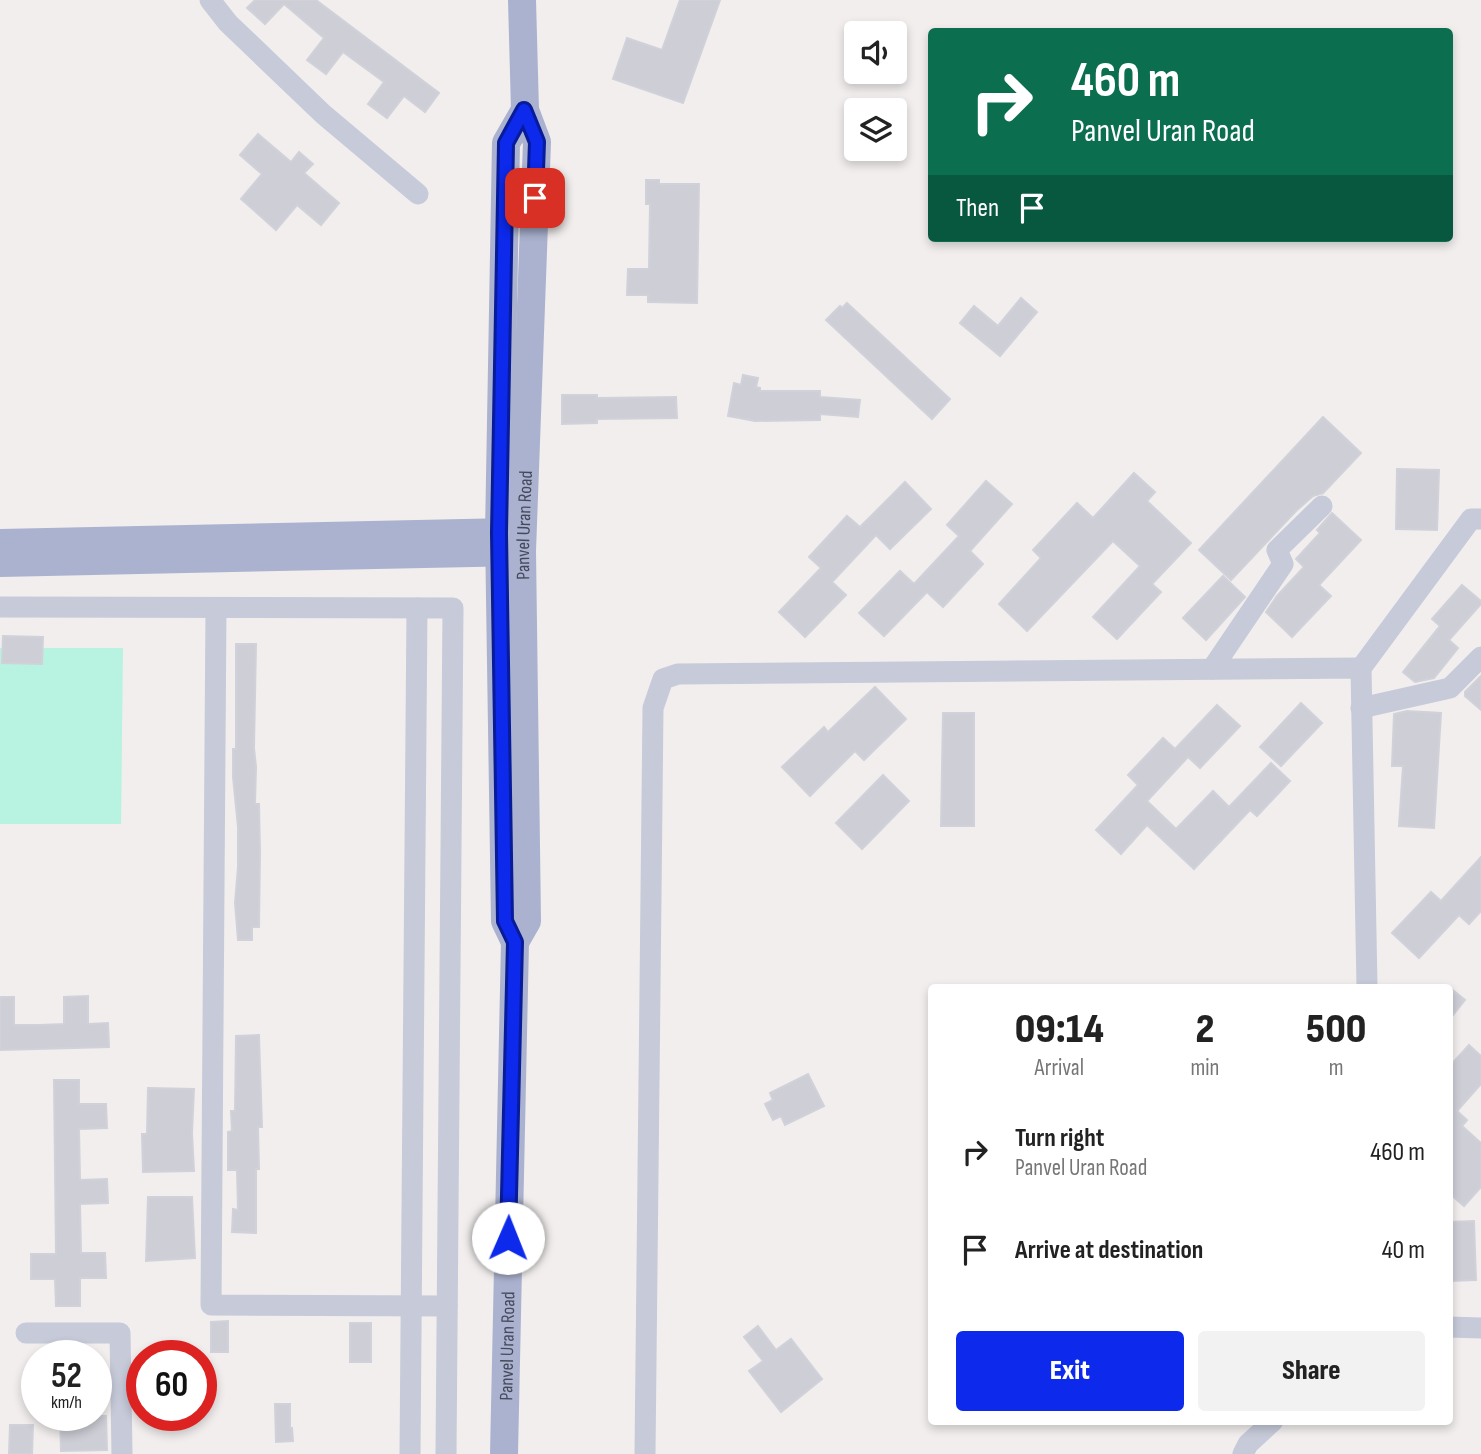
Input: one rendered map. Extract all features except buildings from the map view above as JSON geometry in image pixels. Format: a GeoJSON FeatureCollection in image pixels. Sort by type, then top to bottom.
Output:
{"type":"FeatureCollection","features":[{"type":"Feature","properties":{"kind":"main road","name":"Panvel Uran Road"},"geometry":{"type":"LineString","coordinates":[[504,1454],[515,942],[527,921],[511,542],[537,142],[524,110],[522,0]]}},
{"type":"Feature","properties":{"kind":"main road"},"geometry":{"type":"LineString","coordinates":[[0,543],[185,549],[511,542]]}},
{"type":"Feature","properties":{"kind":"main road"},"geometry":{"type":"LineString","coordinates":[[0,563],[185,549]]}},
{"type":"Feature","properties":{"kind":"street"},"geometry":{"type":"LineString","coordinates":[[210,0],[228,23],[323,114],[418,194]]}},
{"type":"Feature","properties":{"kind":"street"},"geometry":{"type":"LineString","coordinates":[[1212,669],[1283,564],[1278,550],[1322,506]]}},
{"type":"Feature","properties":{"kind":"street"},"geometry":{"type":"LineString","coordinates":[[1367,984],[1361,668],[1471,519],[1481,519]]}},
{"type":"Feature","properties":{"kind":"street"},"geometry":{"type":"LineString","coordinates":[[0,607],[453,608],[446,1454]]}},
{"type":"Feature","properties":{"kind":"street"},"geometry":{"type":"LineString","coordinates":[[216,608],[211,1305],[447,1306]]}},
{"type":"Feature","properties":{"kind":"street"},"geometry":{"type":"LineString","coordinates":[[410,1454],[417,608]]}},
{"type":"Feature","properties":{"kind":"street"},"geometry":{"type":"LineString","coordinates":[[1362,708],[1450,688],[1481,657]]}},
{"type":"Feature","properties":{"kind":"street"},"geometry":{"type":"LineString","coordinates":[[645,1454],[653,708],[663,679],[678,674],[1361,668]]}},
{"type":"Feature","properties":{"kind":"street"},"geometry":{"type":"LineString","coordinates":[[1453,1327],[1481,1328]]}},
{"type":"Feature","properties":{"kind":"street"},"geometry":{"type":"LineString","coordinates":[[26,1333],[120,1333],[122,1454]]}},
{"type":"Feature","properties":{"kind":"street"},"geometry":{"type":"LineString","coordinates":[[1243,1454],[1248,1444],[1268,1425]]}},
{"type":"Feature","properties":{"kind":"green space"},"geometry":{"type":"Polygon","coordinates":[[[0,648],[123,648],[121,824],[0,824],[0,648]]]}},
{"type":"Feature","properties":{"kind":"route"},"geometry":{"type":"LineString","coordinates":[[508,1238],[515,942],[505,921],[499,533],[506,143],[524,110],[537,142],[535,198]]}}]}
